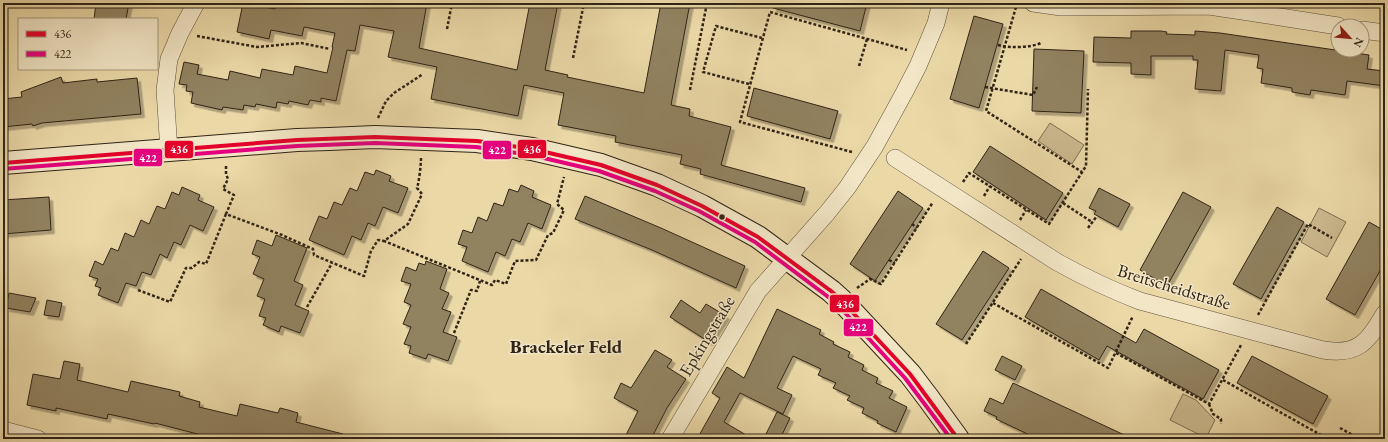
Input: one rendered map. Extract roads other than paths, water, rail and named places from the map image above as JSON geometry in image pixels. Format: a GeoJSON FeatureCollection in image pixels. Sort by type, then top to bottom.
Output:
{"type":"FeatureCollection","features":[{"type":"Feature","properties":{"kind":"street"},"geometry":{"type":"LineString","coordinates":[[169,151],[164,90],[168,59],[196,3]]}},
{"type":"Feature","properties":{"kind":"street","name":"Epkingstraße"},"geometry":{"type":"LineString","coordinates":[[670,439],[758,291],[827,213],[847,188],[874,146],[918,66],[936,23],[941,3]]}},
{"type":"Feature","properties":{"kind":"street"},"geometry":{"type":"LineString","coordinates":[[1033,3],[1061,7],[1209,5],[1330,25]]}},
{"type":"Feature","properties":{"kind":"street"},"geometry":{"type":"LineString","coordinates":[[1370,31],[1385,33]]}},
{"type":"Feature","properties":{"kind":"street"},"geometry":{"type":"LineString","coordinates":[[3,163],[297,140],[375,137],[477,141],[532,149],[601,166],[657,185],[724,217],[758,237],[787,258],[841,300],[910,374],[958,439]]}},
{"type":"Feature","properties":{"kind":"street","name":"Breitscheidstraße"},"geometry":{"type":"LineString","coordinates":[[895,158],[1030,246],[1084,277],[1140,301],[1334,352],[1344,351],[1361,345],[1374,332],[1385,313]]}},
{"type":"Feature","properties":{"kind":"street"},"geometry":{"type":"LineString","coordinates":[[3,430],[38,439]]}},
{"type":"Feature","properties":{"kind":"district","name":"Brackeler Feld"},"geometry":{"type":"Point","coordinates":[566,346]}}]}
